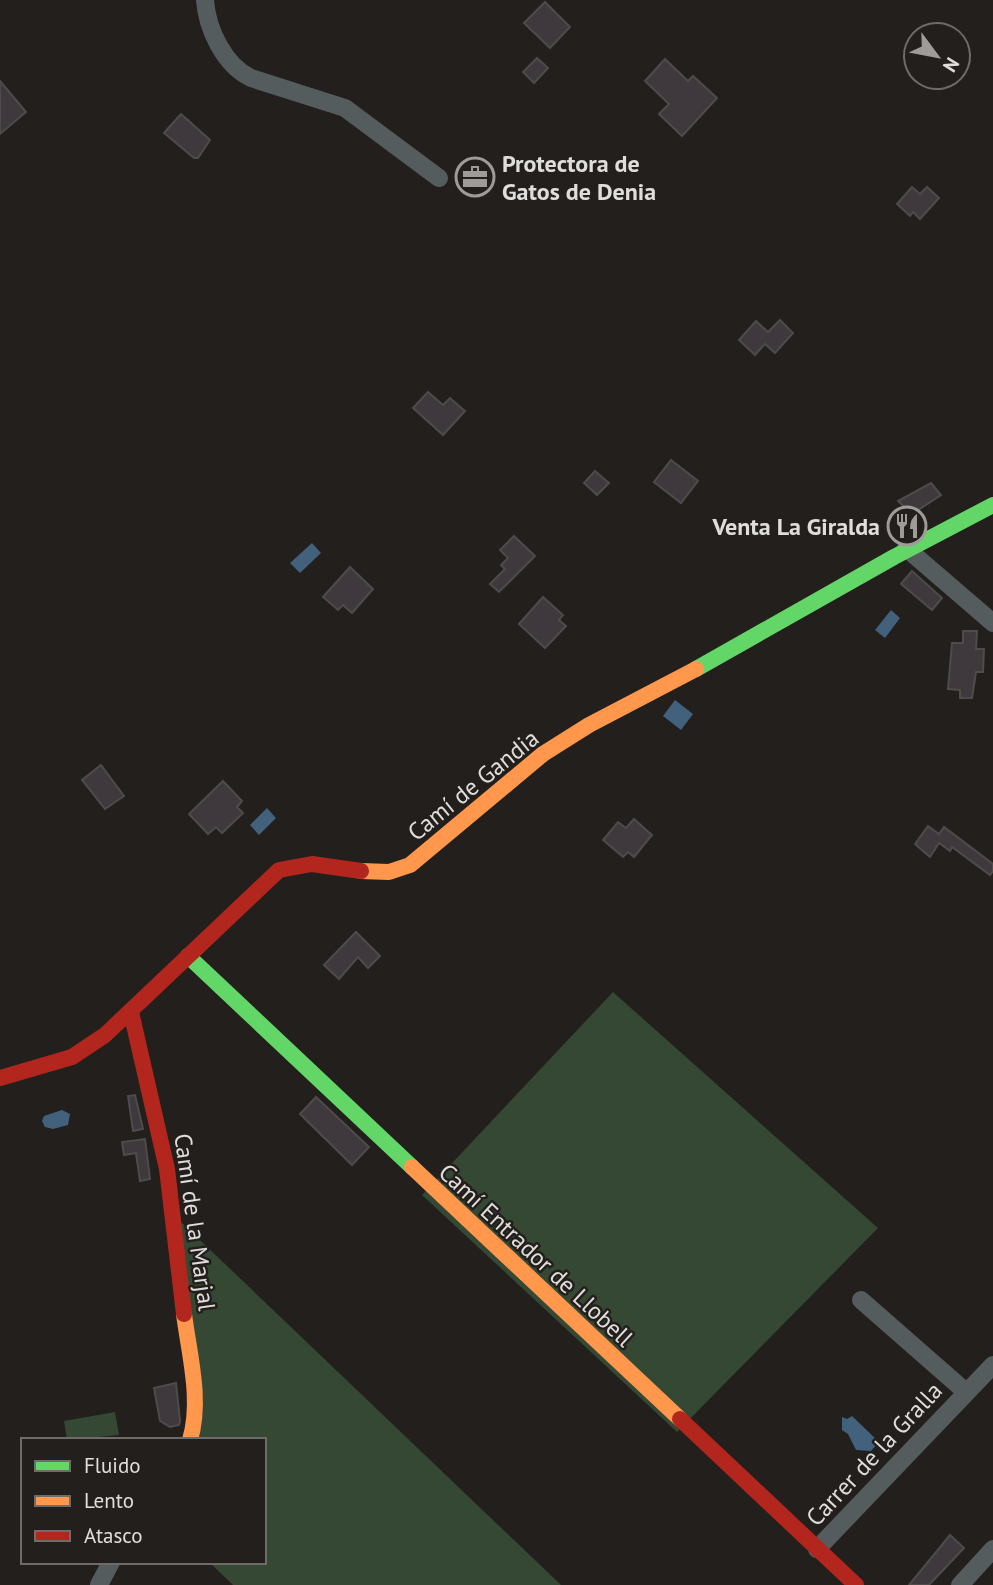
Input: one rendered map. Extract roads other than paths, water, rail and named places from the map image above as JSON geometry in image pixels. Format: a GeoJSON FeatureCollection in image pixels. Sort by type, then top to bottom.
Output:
{"type":"FeatureCollection","features":[{"type":"Feature","properties":{"kind":"street"},"geometry":{"type":"LineString","coordinates":[[205,0],[213,33],[239,71],[251,78],[345,108],[439,178]]}},
{"type":"Feature","properties":{"kind":"street","name":"Camí de Gandia"},"geometry":{"type":"LineString","coordinates":[[0,1078],[72,1056],[105,1035],[259,886],[287,866],[319,862],[379,873],[400,870],[414,863],[527,766],[557,745],[733,649],[906,548],[993,505]]}},
{"type":"Feature","properties":{"kind":"street"},"geometry":{"type":"LineString","coordinates":[[906,548],[993,623]]}},
{"type":"Feature","properties":{"kind":"street","name":"Camí Entrador de Llobell"},"geometry":{"type":"LineString","coordinates":[[188,956],[856,1585]]}},
{"type":"Feature","properties":{"kind":"street","name":"Camí de la Marjal"},"geometry":{"type":"LineString","coordinates":[[131,1012],[167,1169],[195,1404],[195,1423],[191,1438]]}},
{"type":"Feature","properties":{"kind":"street","name":"Carrer de la Gralla"},"geometry":{"type":"LineString","coordinates":[[861,1300],[966,1392]]}},
{"type":"Feature","properties":{"kind":"street","name":"Carrer de la Gralla"},"geometry":{"type":"LineString","coordinates":[[817,1549],[993,1366]]}},
{"type":"Feature","properties":{"kind":"street"},"geometry":{"type":"LineString","coordinates":[[960,1585],[993,1549]]}},
{"type":"Feature","properties":{"kind":"street"},"geometry":{"type":"LineString","coordinates":[[99,1585],[110,1564]]}},
{"type":"Feature","properties":{"kind":"water"},"geometry":{"type":"Polygon","coordinates":[[[312,543],[321,553],[300,573],[290,563],[312,543]]]}},
{"type":"Feature","properties":{"kind":"water"},"geometry":{"type":"Polygon","coordinates":[[[891,610],[900,618],[885,638],[875,630],[891,610]]]}},
{"type":"Feature","properties":{"kind":"water"},"geometry":{"type":"Polygon","coordinates":[[[675,700],[693,714],[681,730],[663,716],[675,700]]]}},
{"type":"Feature","properties":{"kind":"water"},"geometry":{"type":"Polygon","coordinates":[[[267,808],[276,818],[259,835],[250,825],[267,808]]]}},
{"type":"Feature","properties":{"kind":"water"},"geometry":{"type":"Polygon","coordinates":[[[62,1110],[70,1114],[68,1125],[53,1129],[45,1127],[42,1121],[44,1116],[62,1110]]]}},
{"type":"Feature","properties":{"kind":"water"},"geometry":{"type":"Polygon","coordinates":[[[852,1416],[879,1442],[871,1451],[856,1450],[848,1434],[842,1430],[842,1417],[847,1419],[852,1416]]]}},
{"type":"Feature","properties":{"kind":"place","name":"Protectora de Gatos de Denia"},"geometry":{"type":"Point","coordinates":[475,177]}},
{"type":"Feature","properties":{"kind":"place","name":"Venta La Giralda"},"geometry":{"type":"Point","coordinates":[907,526]}}]}
